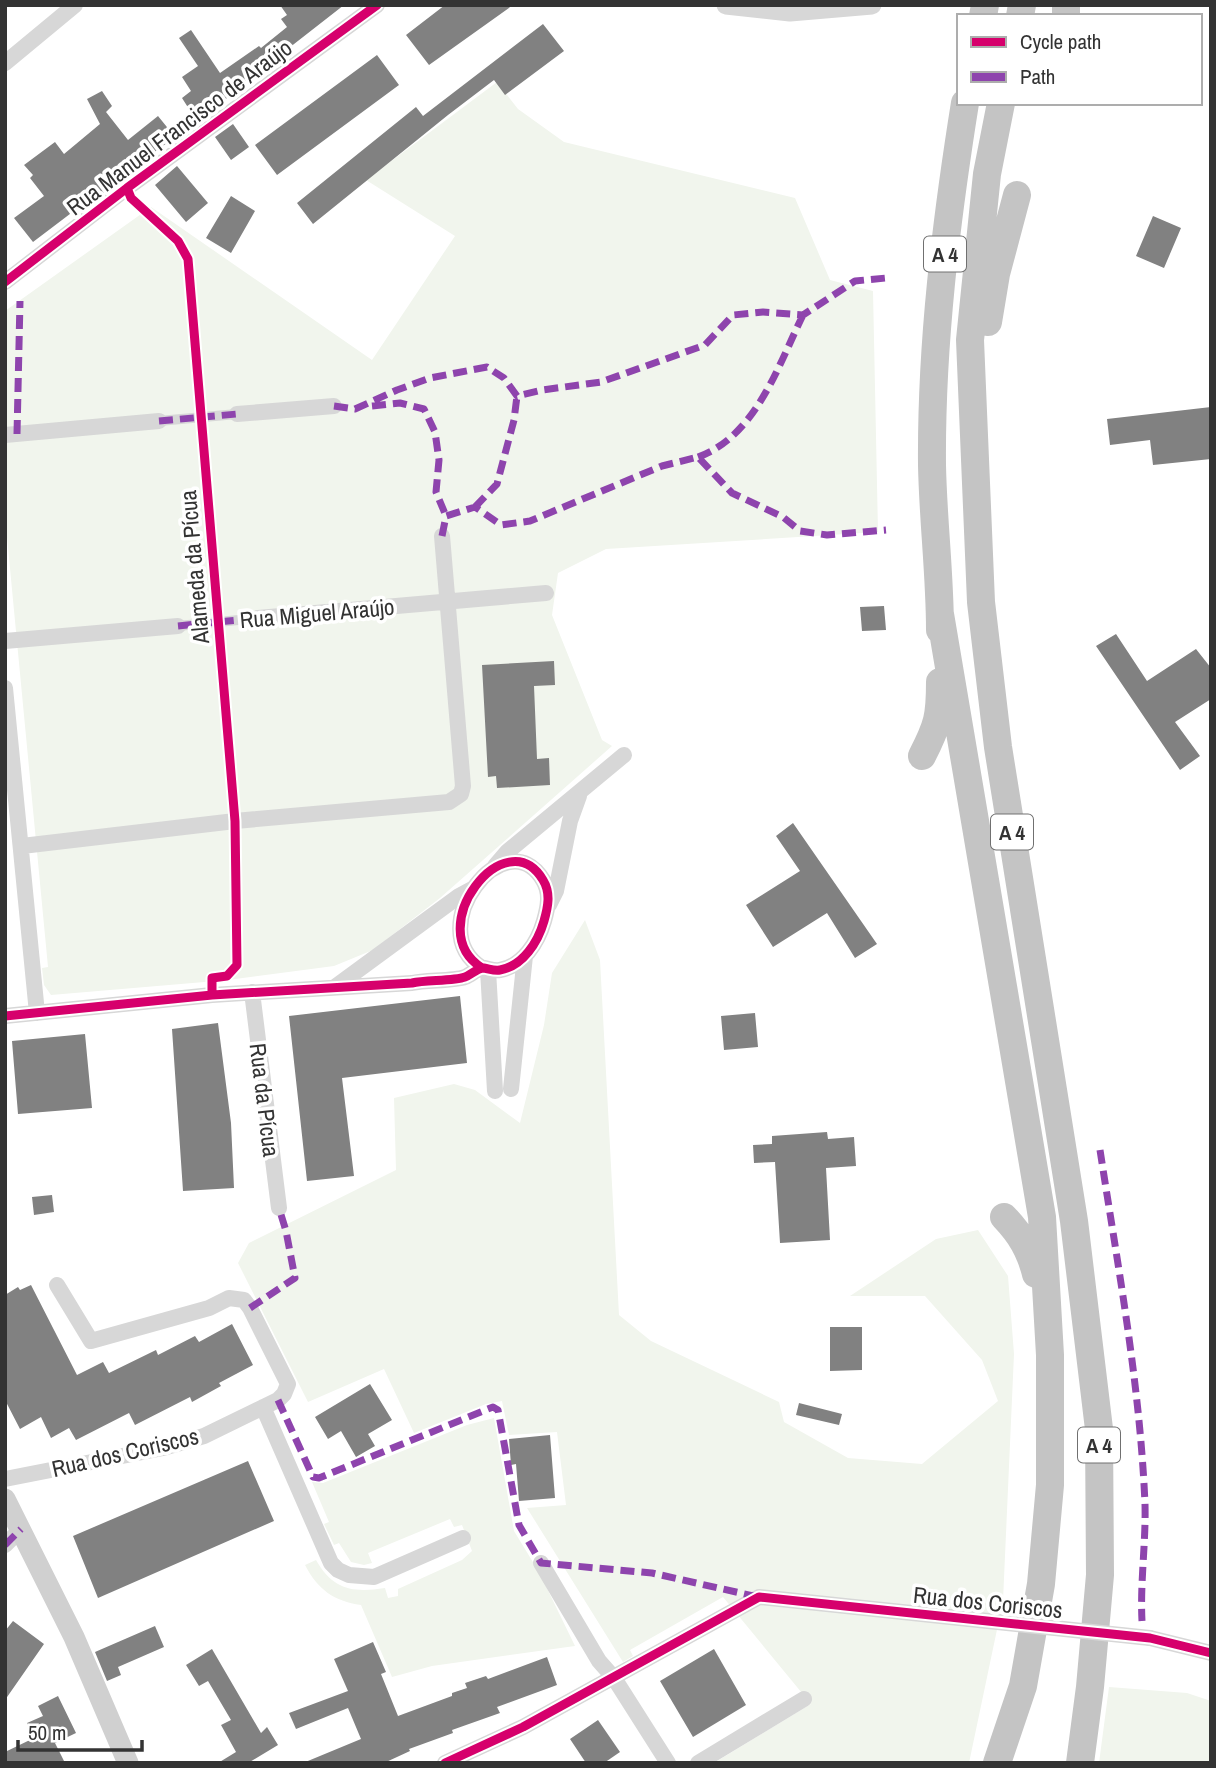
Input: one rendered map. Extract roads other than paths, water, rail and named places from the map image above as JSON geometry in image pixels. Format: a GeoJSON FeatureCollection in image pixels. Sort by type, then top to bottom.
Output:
{"type":"FeatureCollection","features":[{"type":"Feature","properties":{"kind":"highway","name":"A 4"},"geometry":{"type":"LineString","coordinates":[[965,105],[951,192],[934,407],[932,464],[940,614],[1042,1217],[1050,1355],[1050,1485],[1041,1584],[1023,1686],[997,1763]]}},
{"type":"Feature","properties":{"kind":"highway","name":"A 4"},"geometry":{"type":"LineString","coordinates":[[1001,105],[987,174],[973,296],[970,340],[973,441],[981,602],[998,747],[1074,1221],[1099,1429],[1100,1575],[1080,1763]]}},
{"type":"Feature","properties":{"kind":"highway"},"geometry":{"type":"LineString","coordinates":[[973,441],[996,274],[1017,195]]}},
{"type":"Feature","properties":{"kind":"highway"},"geometry":{"type":"LineString","coordinates":[[922,756],[936,729],[940,707],[940,614]]}},
{"type":"Feature","properties":{"kind":"highway"},"geometry":{"type":"LineString","coordinates":[[1004,1217],[1031,1252],[1037,1278],[1042,1335],[1050,1355]]}},
{"type":"Feature","properties":{"kind":"highway","name":"A 4"},"geometry":{"type":"LineString","coordinates":[[1063,1763],[1091,1671]]}},
{"type":"Feature","properties":{"kind":"main road"},"geometry":{"type":"LineString","coordinates":[[5,1499],[74,1637],[128,1763]]}},
{"type":"Feature","properties":{"kind":"street"},"geometry":{"type":"LineString","coordinates":[[5,63],[75,5]]}},
{"type":"Feature","properties":{"kind":"street","name":"Rua Manuel Francisco de Araújo"},"geometry":{"type":"LineString","coordinates":[[5,282],[127,188],[377,5]]}},
{"type":"Feature","properties":{"kind":"street"},"geometry":{"type":"LineString","coordinates":[[726,5],[761,10],[813,11],[872,5]]}},
{"type":"Feature","properties":{"kind":"street"},"geometry":{"type":"LineString","coordinates":[[5,435],[334,406]]}},
{"type":"Feature","properties":{"kind":"street"},"geometry":{"type":"LineString","coordinates":[[22,846],[235,821],[449,802],[461,794],[463,786],[442,536]]}},
{"type":"Feature","properties":{"kind":"street","name":"Rua Miguel Araújo"},"geometry":{"type":"LineString","coordinates":[[5,641],[546,593]]}},
{"type":"Feature","properties":{"kind":"street"},"geometry":{"type":"LineString","coordinates":[[5,688],[37,1013]]}},
{"type":"Feature","properties":{"kind":"street"},"geometry":{"type":"LineString","coordinates":[[333,988],[472,889],[507,852],[624,755]]}},
{"type":"Feature","properties":{"kind":"street"},"geometry":{"type":"LineString","coordinates":[[472,889],[464,909],[461,940],[467,955],[485,969],[498,971],[508,968],[525,956],[542,930],[548,907],[556,891],[570,821],[580,793]]}},
{"type":"Feature","properties":{"kind":"street"},"geometry":{"type":"LineString","coordinates":[[495,866],[517,862],[534,870],[542,878],[548,891],[548,907]]}},
{"type":"Feature","properties":{"kind":"street"},"geometry":{"type":"LineString","coordinates":[[485,969],[503,1090],[525,956]]}},
{"type":"Feature","properties":{"kind":"street"},"geometry":{"type":"LineString","coordinates":[[5,1016],[252,992],[463,978],[485,969]]}},
{"type":"Feature","properties":{"kind":"street","name":"Rua da Pícua"},"geometry":{"type":"LineString","coordinates":[[252,992],[279,1208]]}},
{"type":"Feature","properties":{"kind":"street","name":"Rua dos Coriscos"},"geometry":{"type":"LineString","coordinates":[[5,1479],[163,1448],[204,1436],[278,1400],[287,1389],[288,1384],[244,1300],[229,1298],[209,1307],[91,1341],[58,1285]]}},
{"type":"Feature","properties":{"kind":"street"},"geometry":{"type":"LineString","coordinates":[[263,1407],[331,1563],[338,1570],[349,1576],[374,1577],[463,1538]]}},
{"type":"Feature","properties":{"kind":"street"},"geometry":{"type":"LineString","coordinates":[[5,1545],[21,1530]]}},
{"type":"Feature","properties":{"kind":"street"},"geometry":{"type":"LineString","coordinates":[[541,1563],[599,1661],[614,1678],[668,1763]]}},
{"type":"Feature","properties":{"kind":"street","name":"Rua dos Coriscos"},"geometry":{"type":"LineString","coordinates":[[614,1678],[721,1616],[759,1598],[1150,1638],[1211,1653]]}},
{"type":"Feature","properties":{"kind":"street"},"geometry":{"type":"LineString","coordinates":[[454,1761],[614,1678]]}},
{"type":"Feature","properties":{"kind":"street"},"geometry":{"type":"LineString","coordinates":[[698,1763],[804,1699]]}}]}
